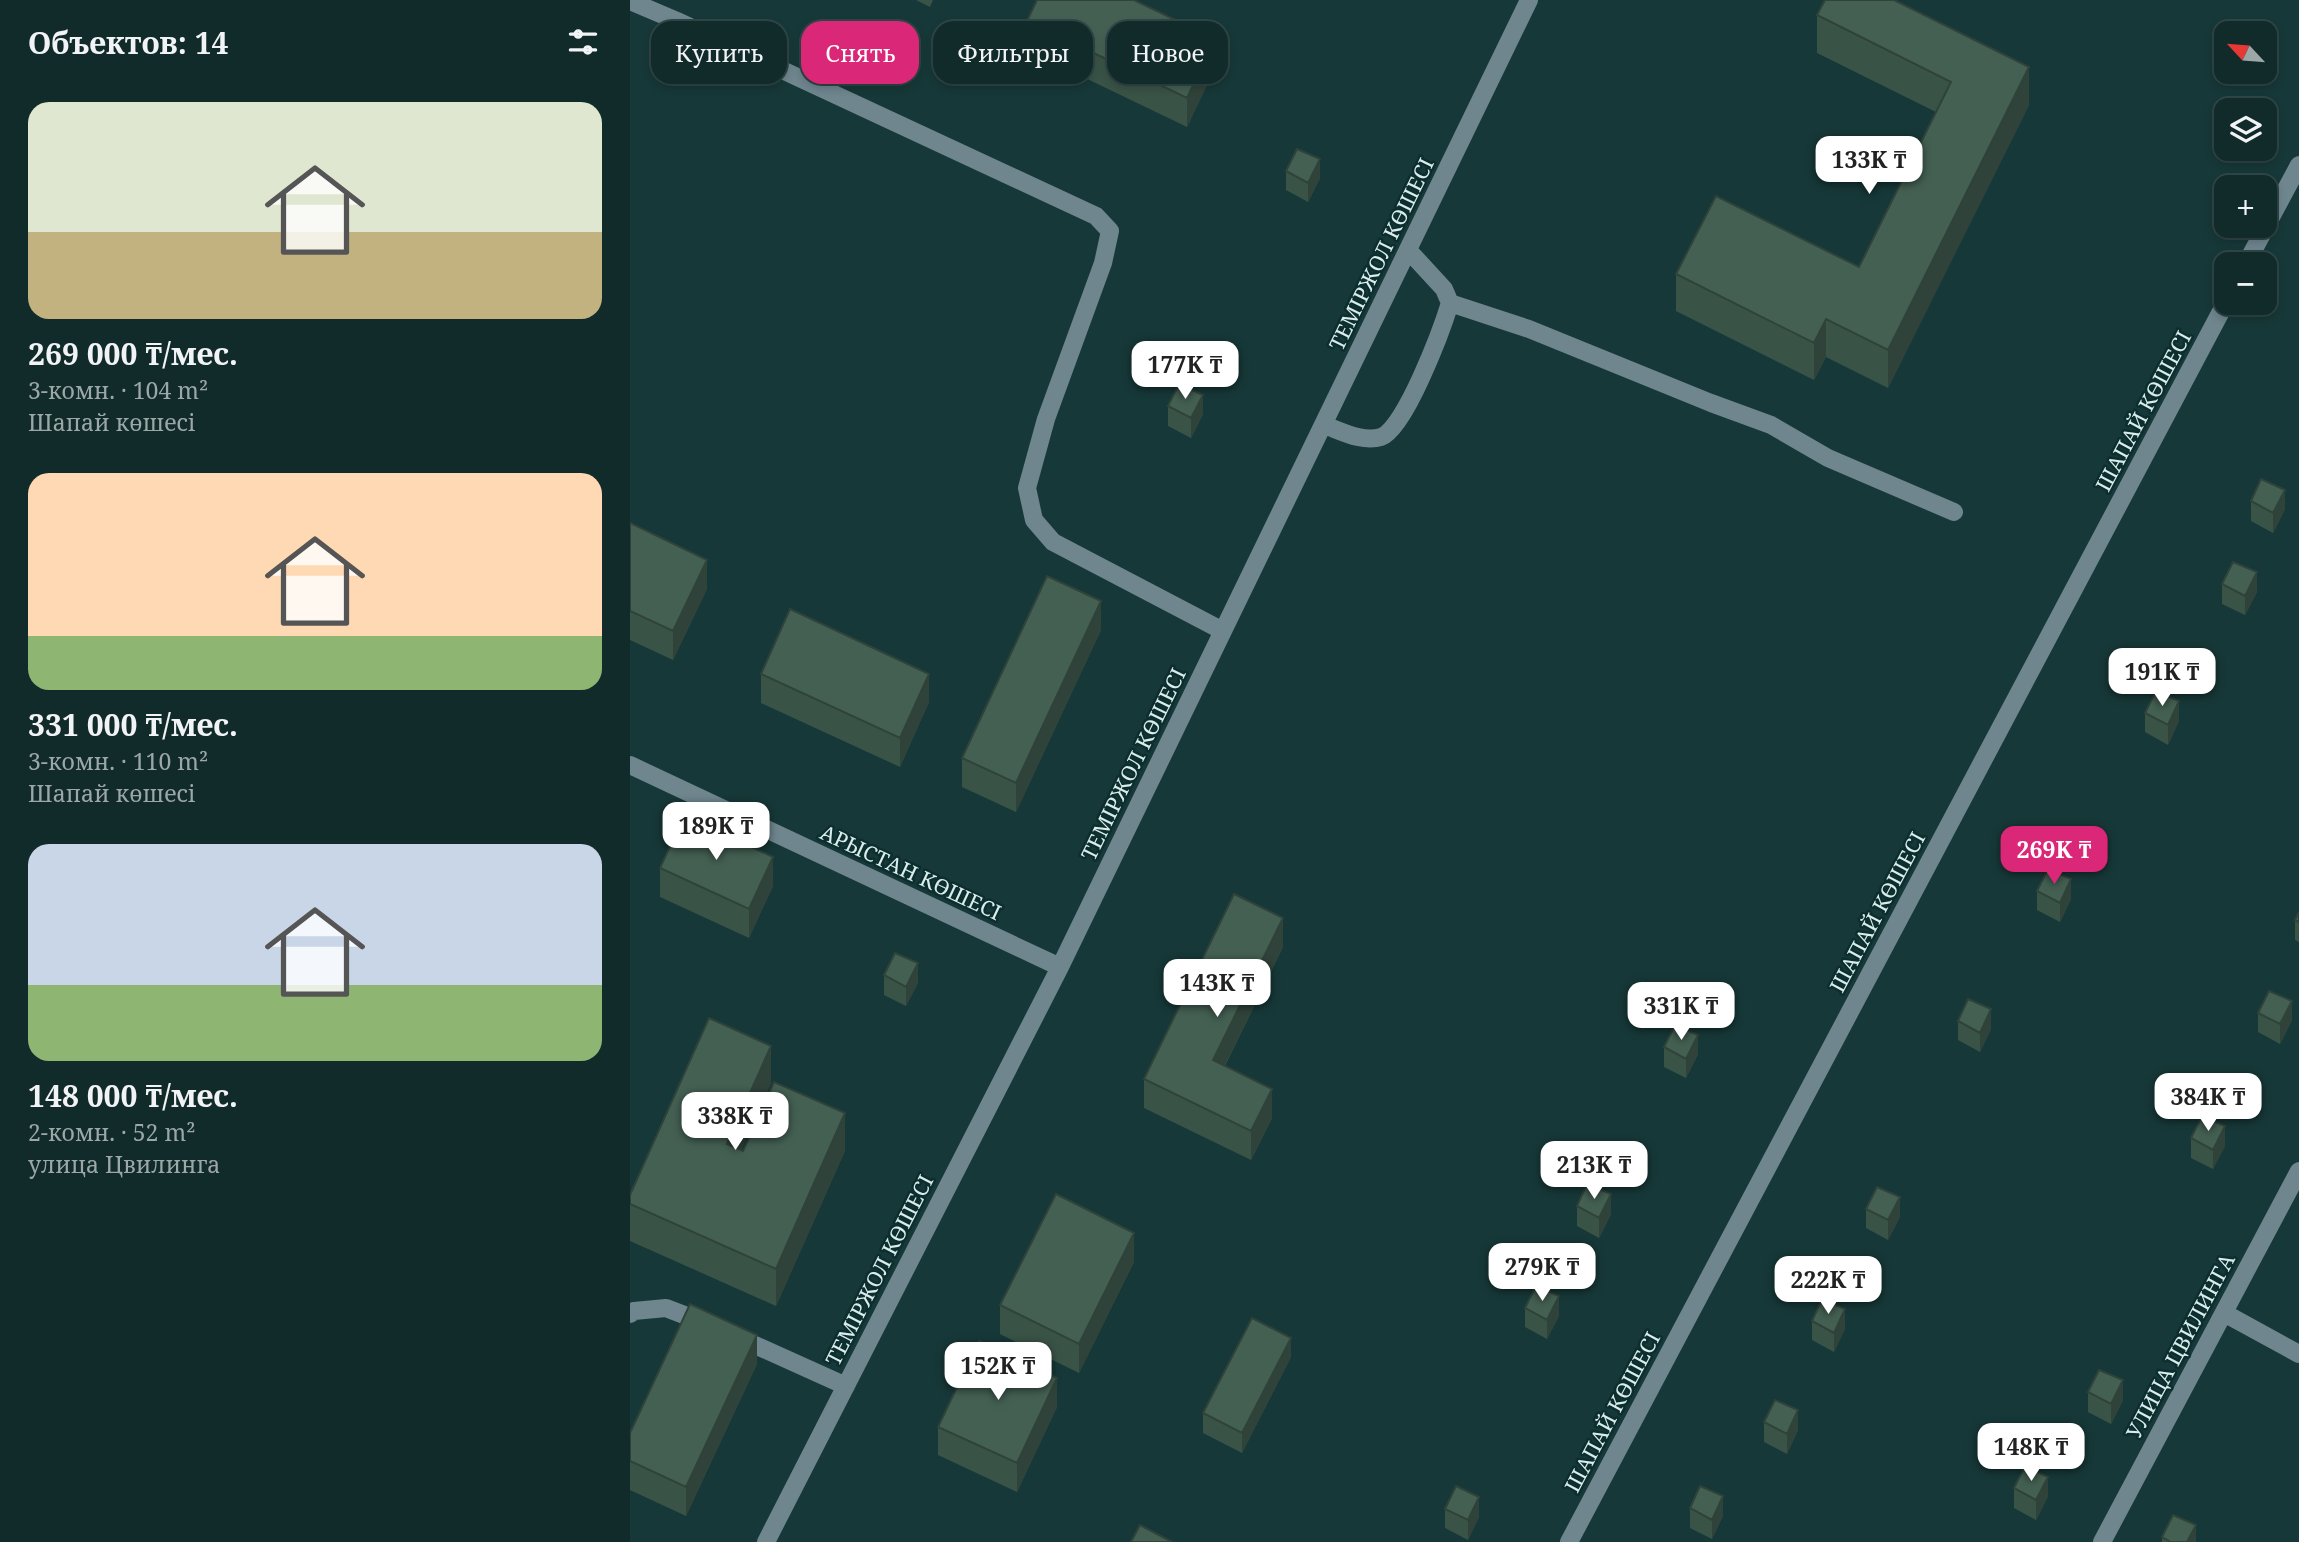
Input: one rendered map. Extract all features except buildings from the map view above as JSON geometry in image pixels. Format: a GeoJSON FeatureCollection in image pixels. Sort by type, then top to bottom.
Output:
{"type":"FeatureCollection","features":[{"type":"Feature","properties":{"kind":"street","name":"ТЕМІРЖОЛ КӨШЕСІ"},"geometry":{"type":"LineString","coordinates":[[766,1542],[1060,967],[1530,0]]}},
{"type":"Feature","properties":{"kind":"street"},"geometry":{"type":"LineString","coordinates":[[630,1],[690,26],[1096,216],[1110,231],[1103,263],[1046,419],[1027,488],[1034,520],[1053,542],[1223,631]]}},
{"type":"Feature","properties":{"kind":"street"},"geometry":{"type":"LineString","coordinates":[[2252,252],[2299,165]]}},
{"type":"Feature","properties":{"kind":"street"},"geometry":{"type":"LineString","coordinates":[[1324,425],[1366,439],[1383,437],[1396,426],[1442,328],[1450,303],[1444,289],[1408,250]]}},
{"type":"Feature","properties":{"kind":"street"},"geometry":{"type":"LineString","coordinates":[[1450,303],[1529,329],[1771,425],[1828,458],[1954,512]]}},
{"type":"Feature","properties":{"kind":"street","name":"ШАПАЙ КӨШЕСІ"},"geometry":{"type":"LineString","coordinates":[[1569,1542],[2219,315]]}},
{"type":"Feature","properties":{"kind":"street","name":"АРЫСТАН КӨШЕСІ"},"geometry":{"type":"LineString","coordinates":[[630,765],[1060,967]]}},
{"type":"Feature","properties":{"kind":"street","name":"УЛИЦА ЦВИЛИНГА"},"geometry":{"type":"LineString","coordinates":[[2102,1542],[2299,1171]]}},
{"type":"Feature","properties":{"kind":"street"},"geometry":{"type":"LineString","coordinates":[[630,1314],[634,1311],[666,1308],[720,1329],[846,1386]]}},
{"type":"Feature","properties":{"kind":"street"},"geometry":{"type":"LineString","coordinates":[[2224,1313],[2299,1354]]}}]}
